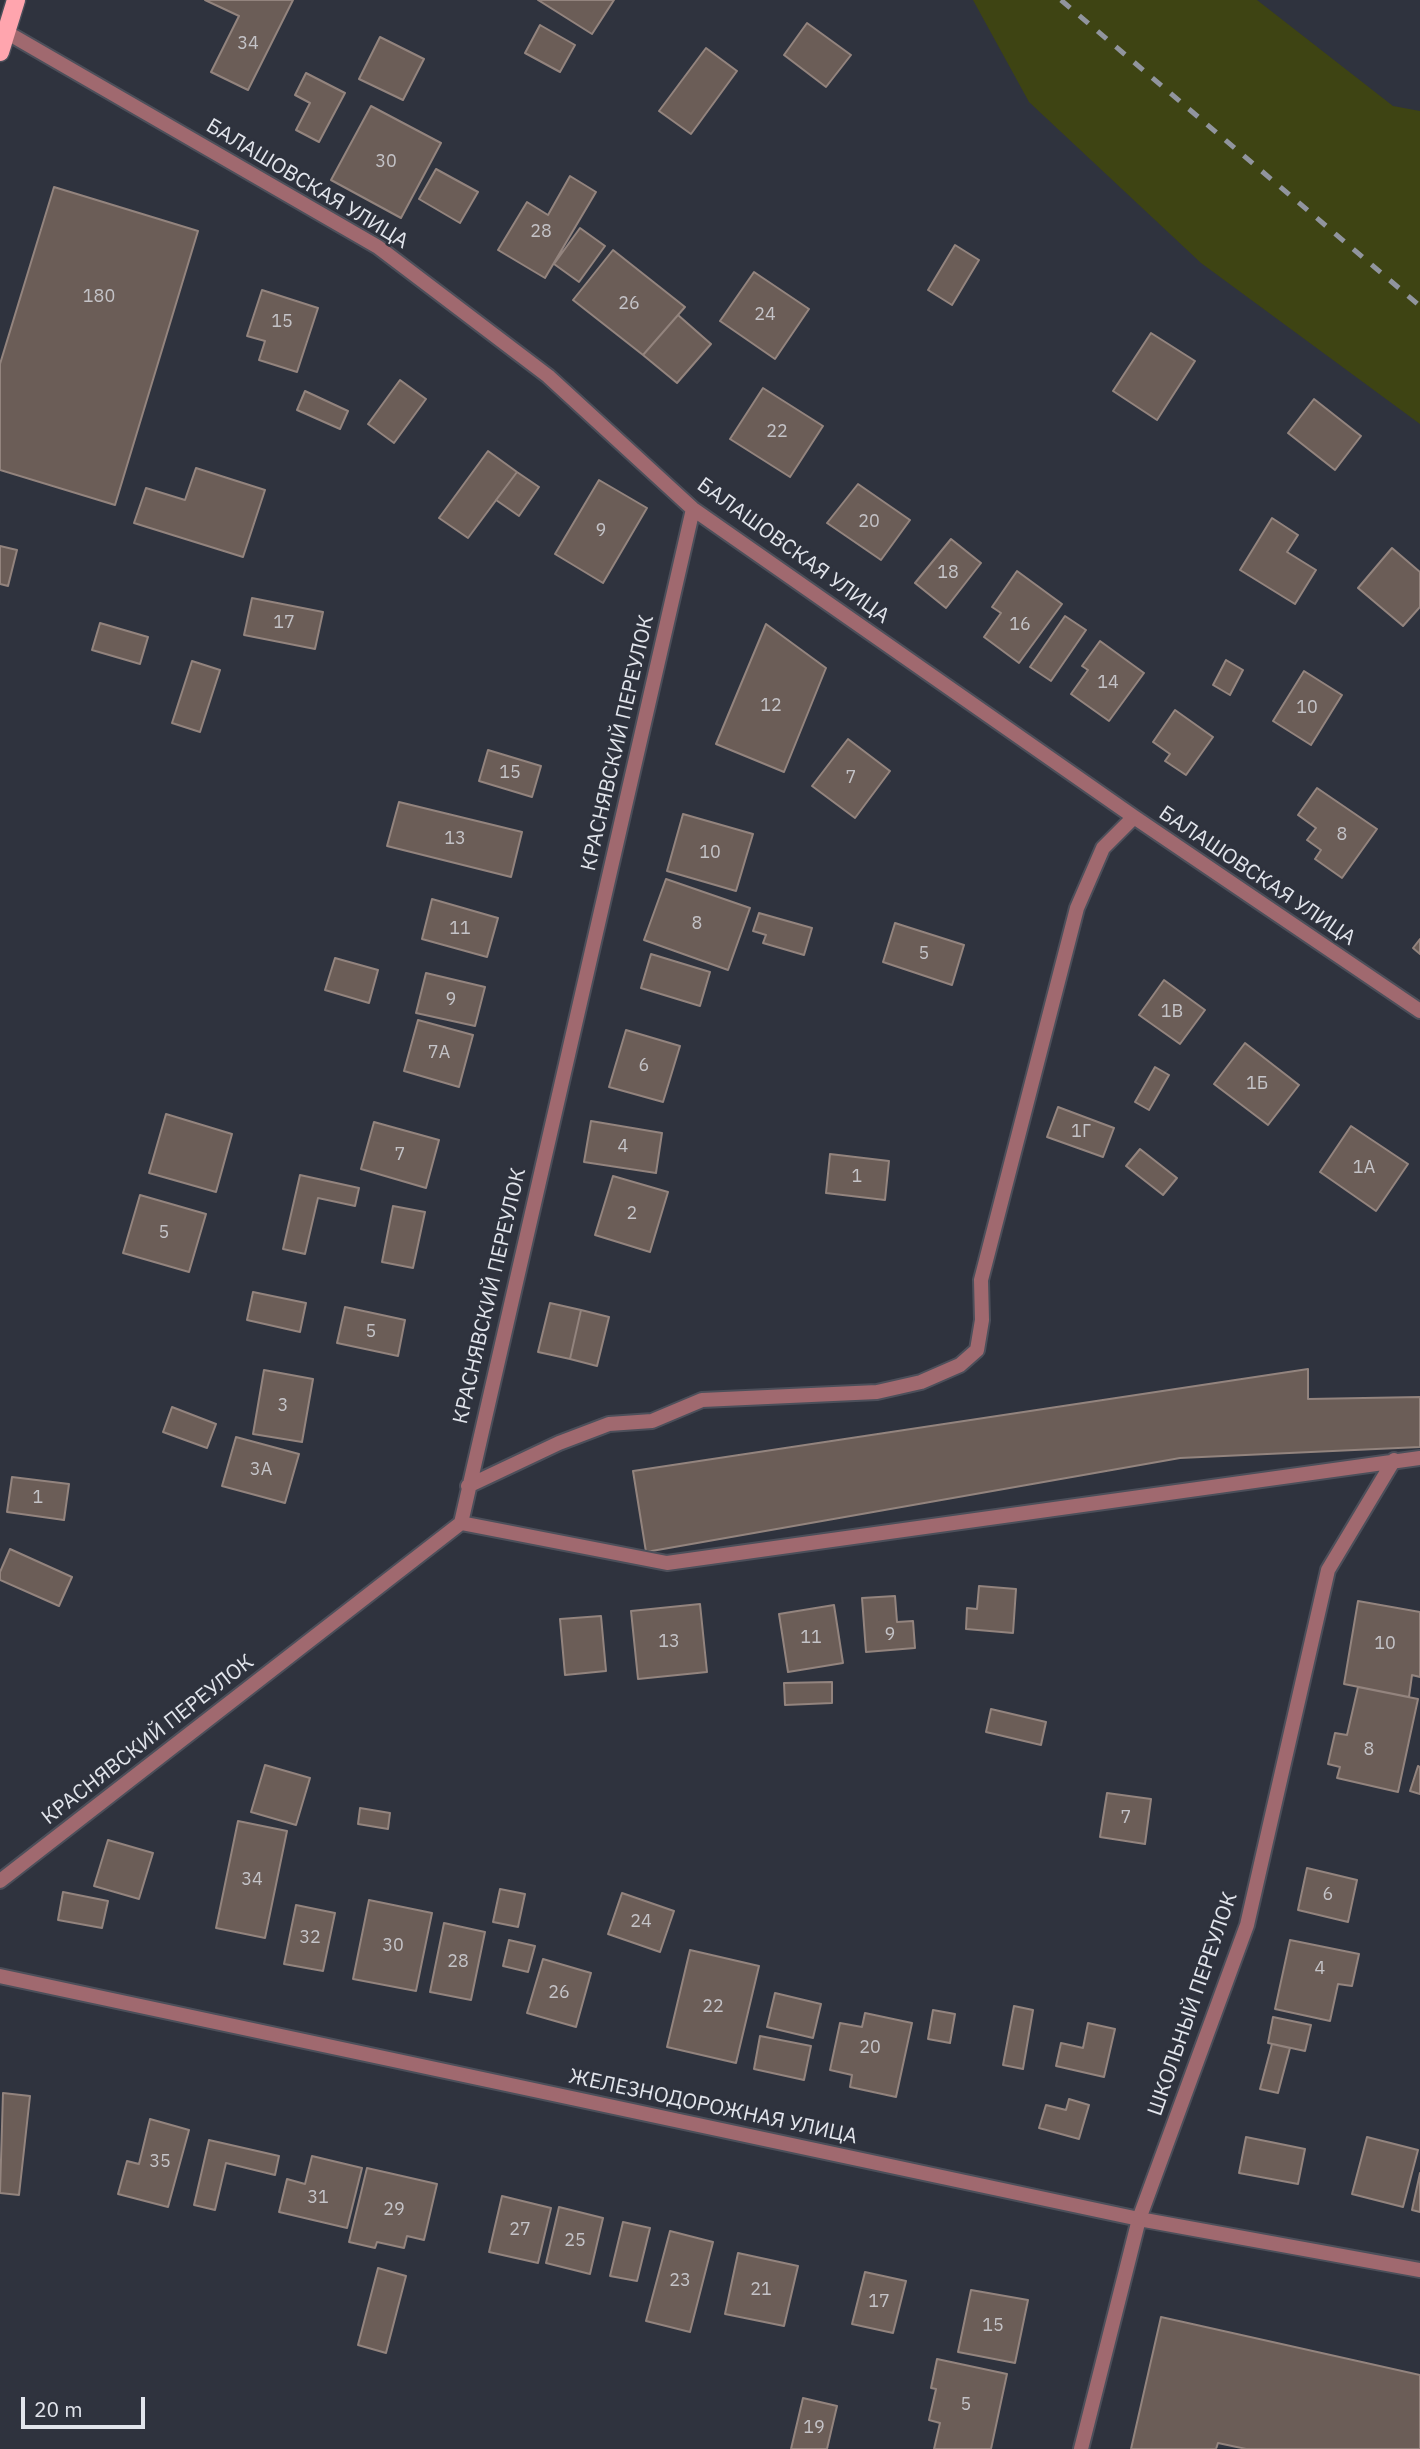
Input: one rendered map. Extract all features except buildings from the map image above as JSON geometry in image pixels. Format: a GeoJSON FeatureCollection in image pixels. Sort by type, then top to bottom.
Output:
{"type":"FeatureCollection","features":[{"type":"Feature","properties":{"kind":"main road"},"geometry":{"type":"LineString","coordinates":[[0,52],[16,0]]}},
{"type":"Feature","properties":{"kind":"street","name":"БАЛАШОВСКАЯ УЛИЦА"},"geometry":{"type":"LineString","coordinates":[[6,32],[378,247],[548,376],[693,509],[1134,817],[1420,1011]]}},
{"type":"Feature","properties":{"kind":"street","name":"КРАСНЯВСКИЙ ПЕРЕУЛОК"},"geometry":{"type":"LineString","coordinates":[[0,1881],[461,1523],[693,509]]}},
{"type":"Feature","properties":{"kind":"street"},"geometry":{"type":"LineString","coordinates":[[468,1486],[559,1443],[609,1424],[652,1421],[702,1400],[877,1392],[921,1382],[960,1365],[977,1350],[982,1320],[981,1280],[1077,908],[1103,848],[1134,817]]}},
{"type":"Feature","properties":{"kind":"street"},"geometry":{"type":"LineString","coordinates":[[461,1523],[667,1563],[1420,1458]]}},
{"type":"Feature","properties":{"kind":"street","name":"ШКОЛЬНЫЙ ПЕРЕУЛОК"},"geometry":{"type":"LineString","coordinates":[[1082,2449],[1139,2219],[1247,1925],[1328,1570],[1394,1460]]}},
{"type":"Feature","properties":{"kind":"street","name":"ЖЕЛЕЗНОДОРОЖНАЯ УЛИЦА"},"geometry":{"type":"LineString","coordinates":[[0,1976],[1139,2219],[1420,2270]]}},
{"type":"Feature","properties":{"kind":"green space"},"geometry":{"type":"Polygon","coordinates":[[[973,0],[1257,0],[1393,106],[1420,111],[1420,424],[1201,263],[1029,102],[973,0]]]}},
{"type":"Feature","properties":{"kind":"railway"},"geometry":{"type":"LineString","coordinates":[[1061,0],[1420,306]]}}]}
